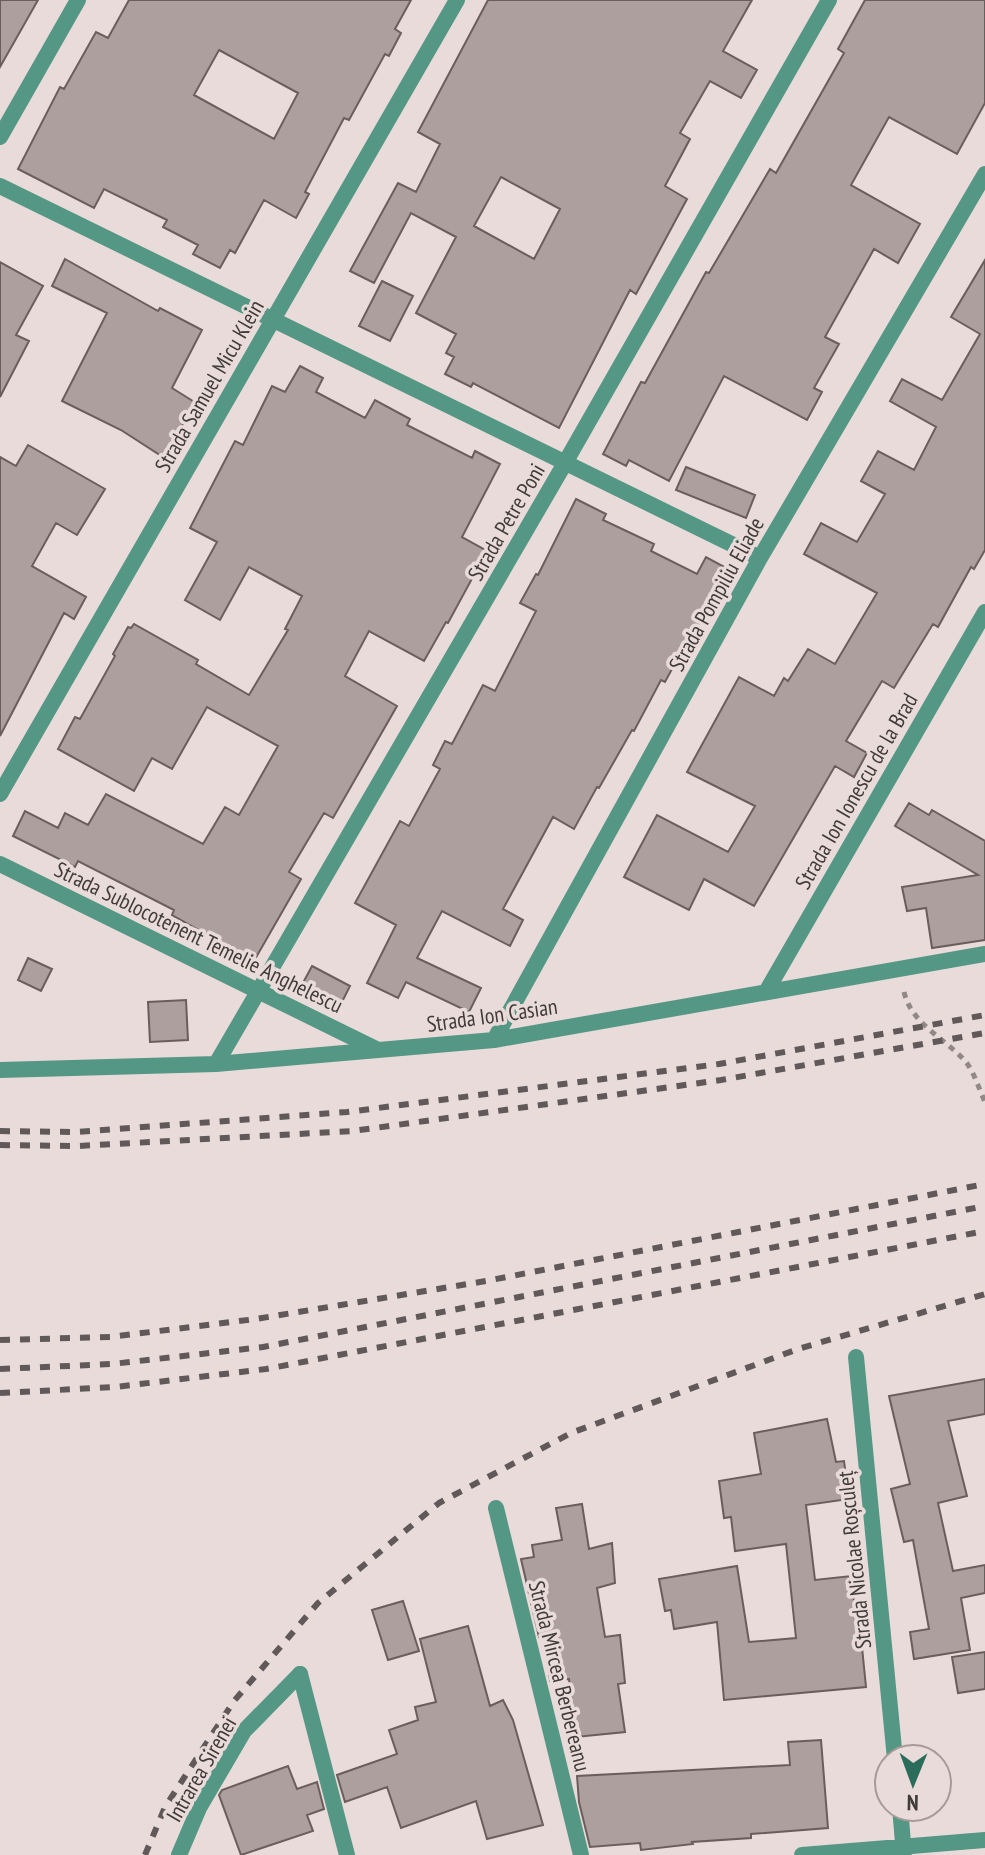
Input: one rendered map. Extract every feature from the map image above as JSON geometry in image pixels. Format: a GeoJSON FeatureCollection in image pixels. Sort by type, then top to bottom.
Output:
{"type":"FeatureCollection","features":[{"type":"Feature","properties":{"kind":"street"},"geometry":{"type":"LineString","coordinates":[[0,137],[78,0]]}},
{"type":"Feature","properties":{"kind":"street","name":"Strada Samuel Micu Klein"},"geometry":{"type":"LineString","coordinates":[[0,794],[457,0]]}},
{"type":"Feature","properties":{"kind":"street","name":"Strada Petre Poni"},"geometry":{"type":"LineString","coordinates":[[216,1064],[829,0]]}},
{"type":"Feature","properties":{"kind":"street","name":"Strada Pompiliu Eliade"},"geometry":{"type":"LineString","coordinates":[[494,1040],[760,558],[985,174]]}},
{"type":"Feature","properties":{"kind":"street"},"geometry":{"type":"LineString","coordinates":[[0,186],[760,558]]}},
{"type":"Feature","properties":{"kind":"street","name":"Strada Ion Ionescu de la Brad"},"geometry":{"type":"LineString","coordinates":[[766,992],[985,612]]}},
{"type":"Feature","properties":{"kind":"street","name":"Strada Sublocotenent Temelie Anghelescu"},"geometry":{"type":"LineString","coordinates":[[0,864],[378,1050]]}},
{"type":"Feature","properties":{"kind":"street","name":"Strada Ion Casian"},"geometry":{"type":"LineString","coordinates":[[0,1070],[216,1064],[494,1040],[985,954]]}},
{"type":"Feature","properties":{"kind":"street","name":"Strada Nicolae Roșculeț"},"geometry":{"type":"LineString","coordinates":[[856,1357],[893,1743]]}},
{"type":"Feature","properties":{"kind":"street","name":"Strada Mircea Berbereanu"},"geometry":{"type":"LineString","coordinates":[[496,1508],[581,1855]]}},
{"type":"Feature","properties":{"kind":"street","name":"Intrarea Sirenei"},"geometry":{"type":"LineString","coordinates":[[179,1855],[199,1808],[244,1731],[300,1674],[347,1855]]}},
{"type":"Feature","properties":{"kind":"street"},"geometry":{"type":"LineString","coordinates":[[901,1823],[904,1851]]}},
{"type":"Feature","properties":{"kind":"street"},"geometry":{"type":"LineString","coordinates":[[802,1855],[904,1851],[985,1840]]}},
{"type":"Feature","properties":{"kind":"path"},"geometry":{"type":"LineString","coordinates":[[898,969],[907,1003],[930,1033],[966,1063],[985,1102]]}},
{"type":"Feature","properties":{"kind":"building"},"geometry":{"type":"Polygon","coordinates":[[[0,0],[38,0],[0,67],[0,0]]]}},
{"type":"Feature","properties":{"kind":"building"},"geometry":{"type":"Polygon","coordinates":[[[129,0],[411,0],[395,29],[401,33],[389,56],[385,54],[349,120],[344,118],[305,192],[309,194],[296,218],[264,200],[235,253],[230,250],[220,268],[193,254],[198,245],[163,227],[167,220],[104,189],[94,208],[18,169],[60,87],[64,89],[96,32],[108,38],[129,0]],[[219,50],[194,95],[274,139],[298,93],[219,50]]]}},
{"type":"Feature","properties":{"kind":"building"},"geometry":{"type":"Polygon","coordinates":[[[488,0],[752,0],[723,51],[757,70],[741,98],[710,81],[680,133],[690,139],[665,186],[687,199],[636,294],[630,290],[559,428],[473,383],[471,387],[445,374],[454,357],[446,353],[456,334],[416,313],[456,237],[411,213],[374,283],[350,271],[398,183],[416,192],[440,144],[418,132],[488,0]],[[501,177],[474,226],[534,259],[560,209],[501,177]]]}},
{"type":"Feature","properties":{"kind":"building"},"geometry":{"type":"Polygon","coordinates":[[[865,0],[985,0],[985,103],[957,154],[889,117],[851,185],[920,224],[898,263],[874,249],[825,337],[839,344],[814,388],[822,392],[807,420],[724,376],[669,481],[629,460],[626,466],[603,454],[706,272],[709,273],[770,169],[776,173],[844,53],[838,49],[865,0]]]}},
{"type":"Feature","properties":{"kind":"building"},"geometry":{"type":"Polygon","coordinates":[[[65,259],[158,311],[160,308],[202,330],[172,388],[196,403],[163,457],[121,430],[62,401],[107,313],[52,286],[65,259]]]}},
{"type":"Feature","properties":{"kind":"building"},"geometry":{"type":"Polygon","coordinates":[[[985,260],[985,550],[974,569],[971,567],[938,627],[933,624],[894,688],[882,681],[846,741],[867,753],[854,777],[835,766],[754,906],[704,879],[689,910],[624,877],[657,815],[728,852],[755,806],[687,772],[739,677],[774,696],[784,678],[788,681],[808,649],[835,664],[877,593],[804,554],[821,523],[857,542],[885,494],[861,481],[878,451],[914,470],[936,427],[890,401],[902,379],[942,400],[980,334],[951,317],[985,260]]]}},
{"type":"Feature","properties":{"kind":"building"},"geometry":{"type":"Polygon","coordinates":[[[0,262],[43,286],[16,335],[29,341],[0,397],[0,262]]]}},
{"type":"Feature","properties":{"kind":"building"},"geometry":{"type":"Polygon","coordinates":[[[382,281],[413,296],[390,341],[359,326],[382,281]]]}},
{"type":"Feature","properties":{"kind":"building"},"geometry":{"type":"Polygon","coordinates":[[[300,366],[323,378],[316,392],[365,418],[375,400],[410,419],[407,425],[472,458],[475,451],[500,464],[462,537],[487,551],[424,661],[369,631],[345,676],[397,706],[333,818],[324,813],[289,872],[301,879],[254,961],[172,915],[174,910],[78,861],[75,867],[13,836],[25,811],[58,828],[65,813],[88,825],[106,794],[203,844],[225,807],[239,815],[278,746],[207,707],[172,769],[152,758],[134,791],[58,749],[75,717],[80,719],[128,627],[134,624],[198,660],[196,664],[249,695],[288,630],[285,629],[302,596],[249,567],[220,620],[185,600],[217,542],[190,528],[235,441],[243,445],[272,386],[285,392],[300,366]]]}},
{"type":"Feature","properties":{"kind":"building"},"geometry":{"type":"Polygon","coordinates":[[[28,445],[105,489],[77,535],[56,523],[32,566],[86,597],[74,619],[64,613],[0,736],[0,457],[16,466],[28,445]]]}},
{"type":"Feature","properties":{"kind":"building"},"geometry":{"type":"Polygon","coordinates":[[[686,467],[755,495],[746,518],[676,490],[686,467]]]}},
{"type":"Feature","properties":{"kind":"building"},"geometry":{"type":"Polygon","coordinates":[[[576,499],[606,514],[603,520],[654,544],[651,551],[697,574],[706,557],[728,569],[688,644],[665,682],[661,680],[574,829],[553,817],[503,909],[523,920],[510,946],[442,911],[417,958],[481,988],[469,1012],[406,982],[398,998],[367,983],[396,925],[355,903],[400,821],[409,826],[440,769],[433,765],[445,741],[452,744],[483,685],[495,691],[536,611],[520,603],[538,575],[576,499]]]}},
{"type":"Feature","properties":{"kind":"building"},"geometry":{"type":"Polygon","coordinates":[[[909,803],[929,815],[932,810],[985,841],[985,940],[932,948],[926,908],[907,911],[902,887],[978,875],[895,826],[909,803]]]}},
{"type":"Feature","properties":{"kind":"building"},"geometry":{"type":"Polygon","coordinates":[[[28,958],[52,969],[41,991],[18,980],[28,958]]]}},
{"type":"Feature","properties":{"kind":"building"},"geometry":{"type":"Polygon","coordinates":[[[312,966],[350,986],[337,1012],[298,992],[312,966]]]}},
{"type":"Feature","properties":{"kind":"building"},"geometry":{"type":"Polygon","coordinates":[[[186,1000],[188,1040],[150,1042],[148,1002],[186,1000]]]}},
{"type":"Feature","properties":{"kind":"building"},"geometry":{"type":"Polygon","coordinates":[[[985,1379],[985,1414],[948,1421],[967,1496],[938,1503],[953,1571],[985,1565],[985,1593],[961,1598],[970,1650],[914,1659],[910,1632],[929,1629],[913,1540],[904,1542],[891,1489],[910,1484],[889,1396],[985,1379]]]}},
{"type":"Feature","properties":{"kind":"building"},"geometry":{"type":"Polygon","coordinates":[[[827,1419],[836,1462],[844,1461],[849,1499],[806,1505],[815,1580],[851,1576],[866,1687],[724,1700],[717,1622],[674,1629],[671,1610],[665,1611],[659,1579],[737,1566],[749,1642],[796,1638],[786,1544],[735,1551],[731,1517],[724,1518],[719,1481],[761,1474],[754,1433],[827,1419]]]}},
{"type":"Feature","properties":{"kind":"building"},"geometry":{"type":"Polygon","coordinates":[[[582,1504],[589,1549],[612,1543],[615,1583],[597,1588],[605,1637],[620,1635],[625,1683],[618,1684],[625,1732],[576,1737],[569,1679],[550,1681],[545,1636],[539,1637],[521,1559],[534,1557],[532,1545],[562,1540],[556,1508],[582,1504]]]}},
{"type":"Feature","properties":{"kind":"building"},"geometry":{"type":"Polygon","coordinates":[[[403,1601],[419,1651],[388,1660],[372,1610],[403,1601]]]}},
{"type":"Feature","properties":{"kind":"building"},"geometry":{"type":"Polygon","coordinates":[[[468,1626],[490,1706],[503,1700],[513,1720],[543,1825],[487,1839],[476,1801],[401,1828],[387,1787],[345,1802],[337,1775],[397,1754],[389,1730],[418,1720],[415,1707],[436,1702],[420,1639],[468,1626]]]}},
{"type":"Feature","properties":{"kind":"building"},"geometry":{"type":"Polygon","coordinates":[[[985,1652],[985,1689],[958,1693],[952,1657],[985,1652]]]}},
{"type":"Feature","properties":{"kind":"building"},"geometry":{"type":"Polygon","coordinates":[[[821,1740],[828,1828],[751,1834],[751,1838],[692,1842],[641,1850],[640,1843],[590,1847],[579,1802],[577,1776],[790,1765],[788,1742],[821,1740]]]}},
{"type":"Feature","properties":{"kind":"building"},"geometry":{"type":"Polygon","coordinates":[[[288,1766],[297,1789],[317,1782],[324,1809],[307,1815],[313,1831],[241,1855],[219,1795],[222,1790],[288,1766]]]}},
{"type":"Feature","properties":{"kind":"railway"},"geometry":{"type":"LineString","coordinates":[[0,1131],[76,1132],[347,1112],[719,1064],[985,1015]]}},
{"type":"Feature","properties":{"kind":"railway"},"geometry":{"type":"LineString","coordinates":[[0,1145],[78,1146],[353,1131],[721,1080],[985,1033]]}},
{"type":"Feature","properties":{"kind":"railway"},"geometry":{"type":"LineString","coordinates":[[0,1340],[110,1337],[256,1319],[486,1281],[985,1184]]}},
{"type":"Feature","properties":{"kind":"railway"},"geometry":{"type":"LineString","coordinates":[[0,1369],[112,1364],[263,1347],[985,1206]]}},
{"type":"Feature","properties":{"kind":"railway"},"geometry":{"type":"LineString","coordinates":[[0,1393],[115,1387],[266,1369],[985,1231]]}},
{"type":"Feature","properties":{"kind":"railway"},"geometry":{"type":"LineString","coordinates":[[145,1855],[165,1807],[234,1701],[318,1603],[439,1503],[571,1433],[798,1349],[985,1294]]}}]}
